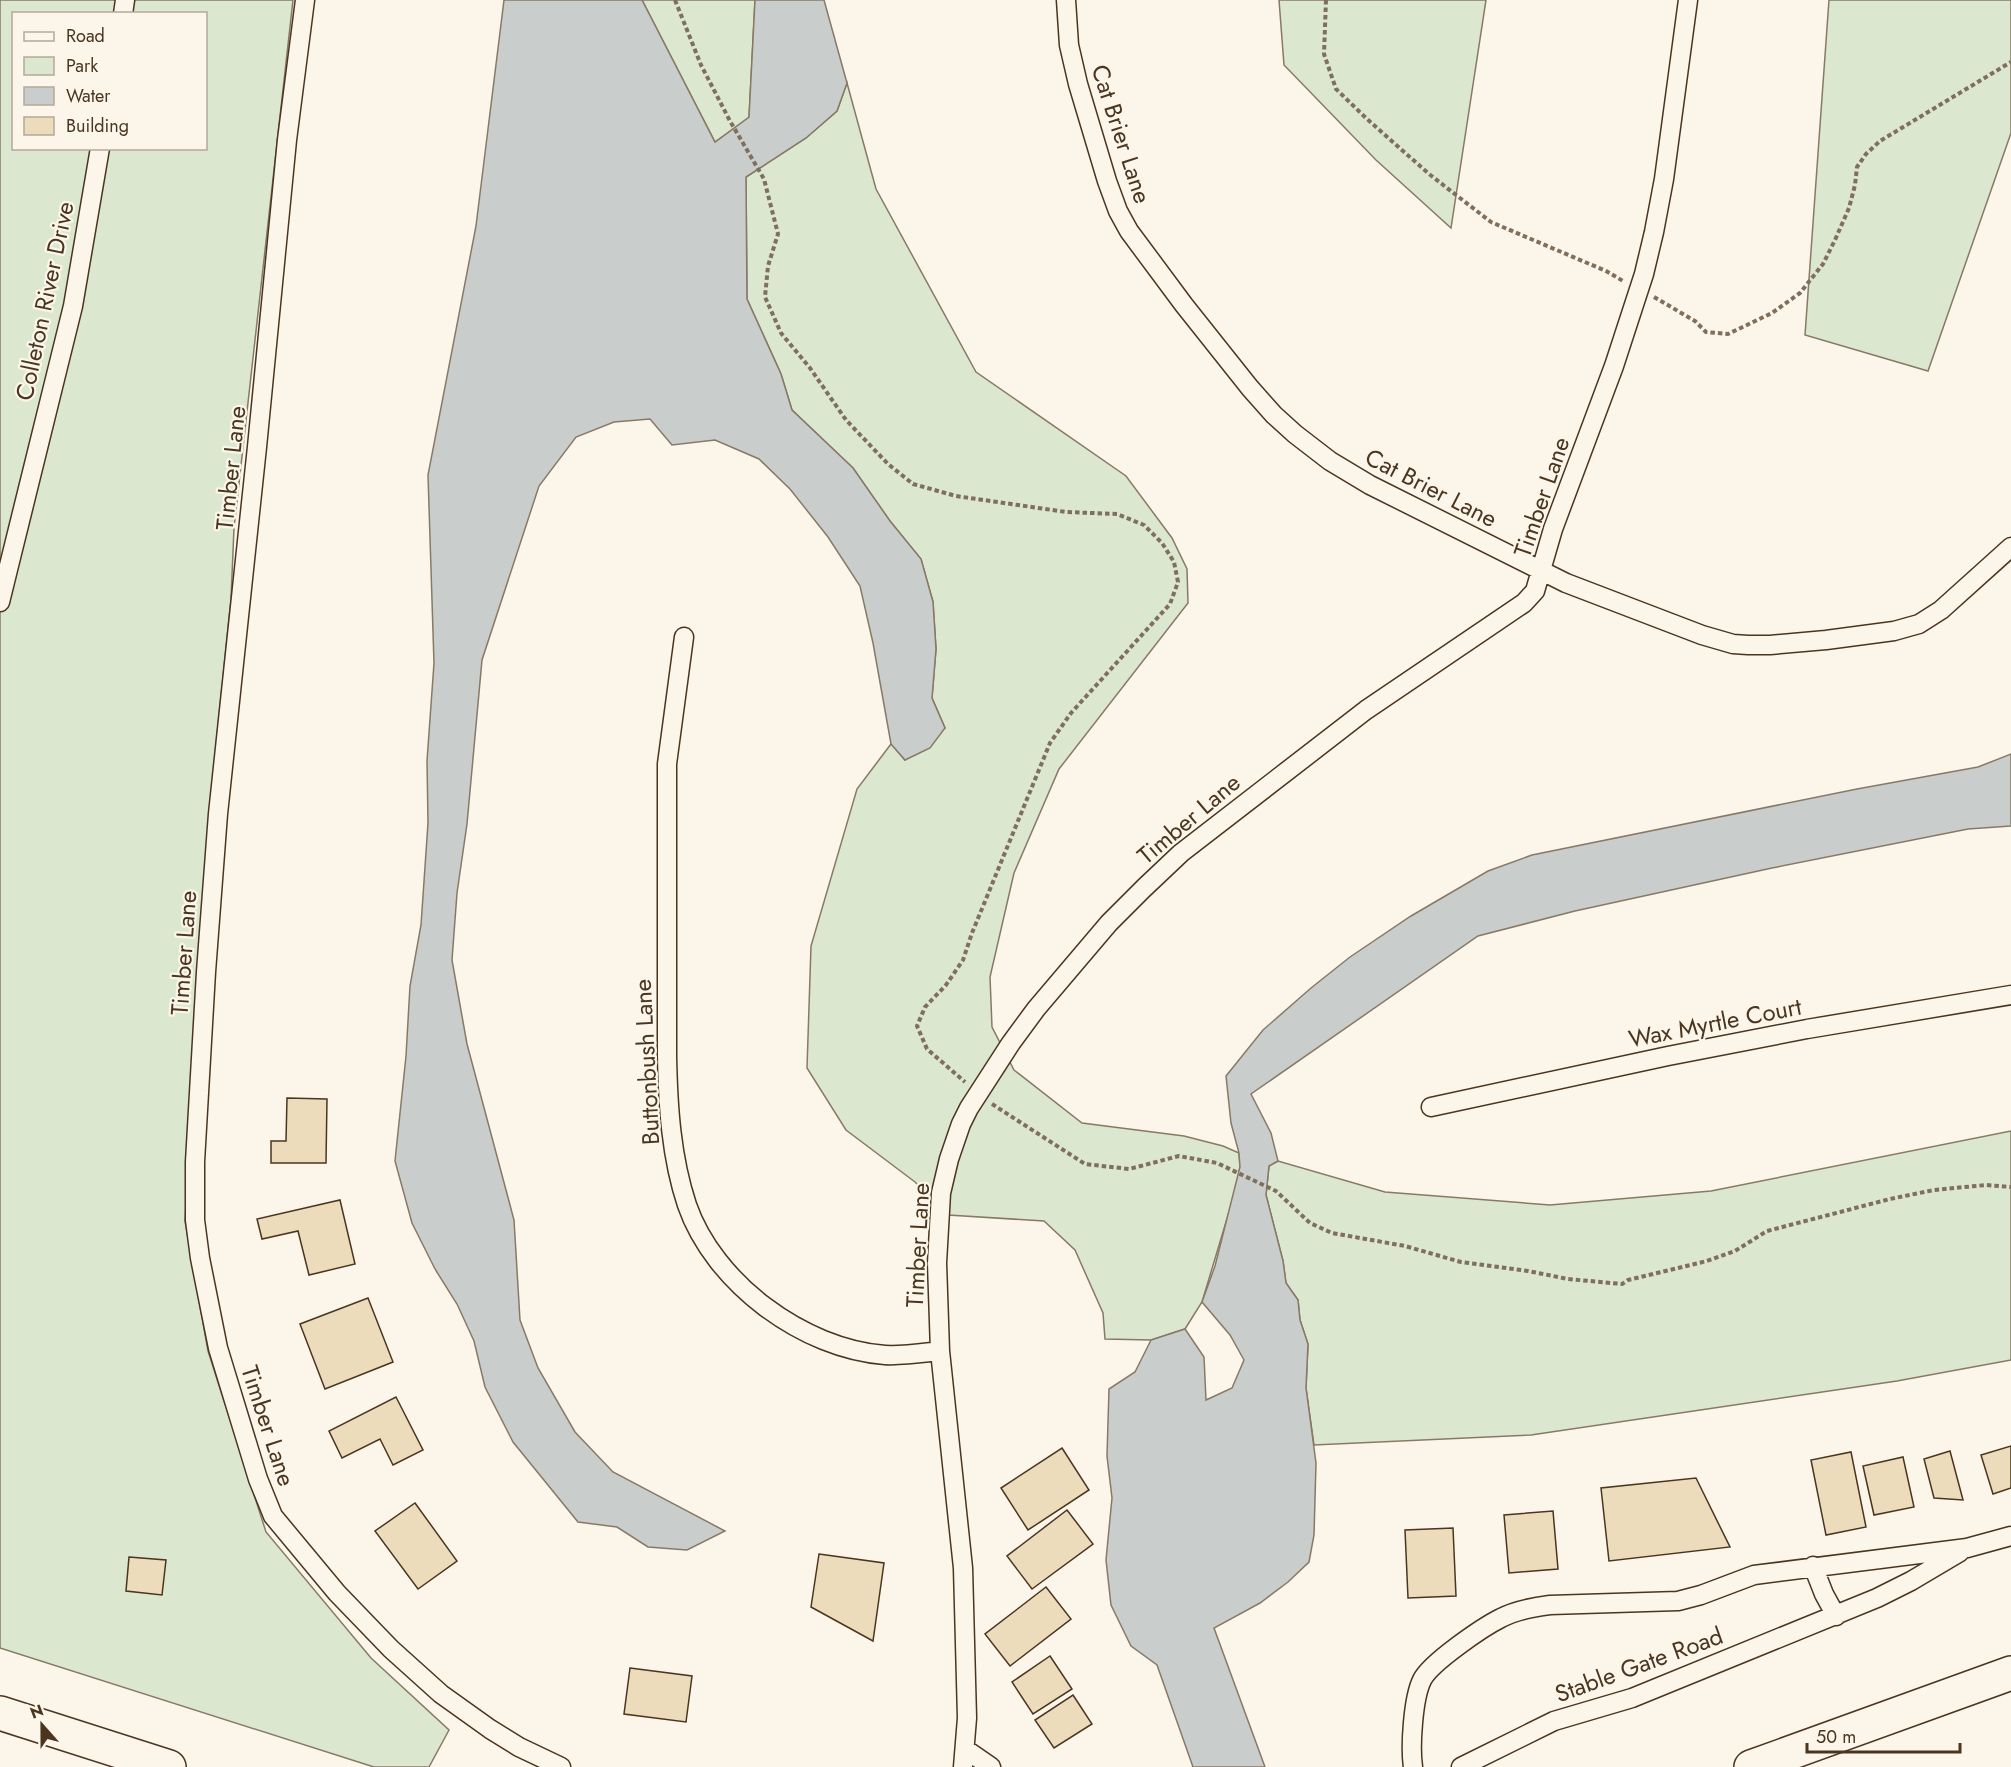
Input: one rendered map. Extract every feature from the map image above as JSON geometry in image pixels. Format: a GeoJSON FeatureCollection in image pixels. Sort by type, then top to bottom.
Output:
{"type":"FeatureCollection","features":[{"type":"Feature","properties":{"kind":"highway"},"geometry":{"type":"LineString","coordinates":[[1751,1767],[2011,1672]]}},
{"type":"Feature","properties":{"kind":"highway"},"geometry":{"type":"LineString","coordinates":[[5,1715],[169,1767]]}},
{"type":"Feature","properties":{"kind":"street","name":"Timber Lane"},"geometry":{"type":"LineString","coordinates":[[305,0],[287,140],[260,424],[218,814],[195,1162],[195,1220],[200,1258],[218,1348],[258,1479],[273,1516],[337,1593],[391,1649],[441,1694],[519,1747],[561,1767]]}},
{"type":"Feature","properties":{"kind":"street","name":"Cat Brier Lane"},"geometry":{"type":"LineString","coordinates":[[1066,0],[1069,45],[1078,84],[1107,181],[1118,211],[1129,231],[1184,305],[1274,415],[1330,461],[1370,485],[1566,583],[1702,635],[1733,644],[1770,645],[1894,631],[1919,624],[1941,610],[2011,547]]}},
{"type":"Feature","properties":{"kind":"street","name":"Timber Lane"},"geometry":{"type":"LineString","coordinates":[[964,1758],[967,1718],[963,1568],[940,1351],[937,1263],[941,1193],[961,1124],[1011,1043],[1036,1010],[1101,932],[1181,853],[1366,710],[1524,603],[1535,591],[1553,529],[1614,366],[1646,263],[1664,179],[1688,0]]}},
{"type":"Feature","properties":{"kind":"street","name":"Colleton River Drive"},"geometry":{"type":"LineString","coordinates":[[0,602],[73,306],[100,150]]}},
{"type":"Feature","properties":{"kind":"street","name":"Buttonbush Lane"},"geometry":{"type":"LineString","coordinates":[[684,637],[667,764],[667,1056],[672,1135],[678,1173],[687,1205],[710,1250],[730,1274],[753,1298],[796,1326],[831,1342],[868,1353],[897,1355],[940,1351]]}},
{"type":"Feature","properties":{"kind":"street","name":"Wax Myrtle Court"},"geometry":{"type":"LineString","coordinates":[[1431,1107],[1806,1029],[2011,995]]}},
{"type":"Feature","properties":{"kind":"street","name":"Stable Gate Road"},"geometry":{"type":"LineString","coordinates":[[1413,1767],[1411,1750],[1417,1695],[1420,1682],[1427,1670],[1502,1617],[1531,1607],[1550,1605],[1678,1601],[1754,1575],[1967,1548],[2011,1536]]}},
{"type":"Feature","properties":{"kind":"street","name":"Stable Gate Road"},"geometry":{"type":"LineString","coordinates":[[1461,1767],[1554,1721],[1632,1698],[1836,1616],[1911,1581],[1967,1548]]}},
{"type":"Feature","properties":{"kind":"street"},"geometry":{"type":"LineString","coordinates":[[1813,1566],[1836,1616]]}},
{"type":"Feature","properties":{"kind":"street"},"geometry":{"type":"LineString","coordinates":[[964,1758],[991,1767]]}},
{"type":"Feature","properties":{"kind":"path"},"geometry":{"type":"LineString","coordinates":[[675,0],[702,65],[730,121],[764,179],[778,234],[768,266],[765,297],[781,333],[846,420],[888,464],[913,484],[956,496],[1066,512],[1117,514],[1144,525],[1162,543],[1174,562],[1178,582],[1170,604],[1071,713],[1050,743],[963,960],[946,985],[925,1007],[916,1026],[927,1049],[995,1106],[1085,1164],[1129,1169],[1179,1156],[1217,1163],[1276,1191],[1310,1223],[1332,1233],[1406,1246],[1461,1262],[1568,1279],[1622,1284],[1628,1280],[1735,1251],[1767,1231],[1890,1199],[1934,1190],[1986,1185],[2011,1187]]}},
{"type":"Feature","properties":{"kind":"green space"},"geometry":{"type":"Polygon","coordinates":[[[0,0],[293,0],[234,528],[231,599],[214,765],[185,1221],[208,1351],[266,1532],[371,1658],[449,1730],[429,1767],[374,1767],[0,1648],[0,0]]]}},
{"type":"Feature","properties":{"kind":"green space"},"geometry":{"type":"Polygon","coordinates":[[[642,0],[755,0],[749,118],[715,142],[642,0]]]}},
{"type":"Feature","properties":{"kind":"green space"},"geometry":{"type":"Polygon","coordinates":[[[1279,0],[1486,0],[1451,228],[1376,160],[1284,65],[1279,0]]]}},
{"type":"Feature","properties":{"kind":"green space"},"geometry":{"type":"Polygon","coordinates":[[[1829,0],[2011,0],[2011,133],[1928,371],[1805,335],[1829,0]]]}},
{"type":"Feature","properties":{"kind":"green space"},"geometry":{"type":"Polygon","coordinates":[[[847,83],[876,189],[976,372],[1126,476],[1172,538],[1187,569],[1188,603],[1059,769],[1014,873],[990,977],[992,1027],[1014,1070],[1082,1123],[1184,1136],[1223,1146],[1239,1153],[1240,1167],[1235,1192],[1202,1302],[1185,1329],[1151,1340],[1105,1339],[1103,1313],[1075,1250],[1044,1221],[948,1215],[915,1182],[846,1130],[807,1068],[811,946],[857,789],[891,744],[905,760],[945,728],[932,698],[936,649],[933,602],[921,559],[890,521],[853,468],[792,410],[781,374],[747,299],[746,177],[806,138],[837,111],[847,83]]]}},
{"type":"Feature","properties":{"kind":"green space"},"geometry":{"type":"Polygon","coordinates":[[[2011,1131],[2011,1360],[1897,1381],[1531,1435],[1314,1445],[1306,1388],[1308,1344],[1300,1320],[1298,1300],[1286,1283],[1283,1261],[1266,1195],[1269,1166],[1278,1161],[1385,1192],[1550,1205],[1711,1191],[2011,1131]]]}},
{"type":"Feature","properties":{"kind":"water"},"geometry":{"type":"Polygon","coordinates":[[[504,0],[642,0],[715,142],[749,117],[755,0],[824,0],[847,83],[837,111],[806,138],[746,177],[747,299],[781,374],[792,410],[853,468],[890,521],[921,559],[933,602],[936,649],[932,698],[945,728],[930,748],[905,760],[891,744],[860,586],[828,537],[790,489],[759,459],[715,440],[672,445],[650,419],[614,422],[576,437],[539,486],[482,660],[452,960],[467,1044],[514,1220],[520,1320],[538,1368],[575,1432],[613,1472],[725,1531],[687,1550],[648,1547],[617,1527],[578,1522],[513,1442],[485,1387],[474,1341],[457,1304],[435,1269],[412,1223],[395,1161],[406,1056],[410,986],[421,925],[428,823],[427,761],[434,663],[428,475],[476,226],[504,0]]]}},
{"type":"Feature","properties":{"kind":"water"},"geometry":{"type":"Polygon","coordinates":[[[2011,754],[2011,826],[1968,829],[1772,868],[1575,911],[1478,936],[1251,1094],[1271,1133],[1278,1161],[1269,1166],[1266,1195],[1283,1261],[1286,1283],[1298,1300],[1300,1320],[1308,1344],[1306,1388],[1316,1463],[1314,1535],[1309,1562],[1288,1582],[1260,1603],[1214,1628],[1265,1767],[1193,1767],[1157,1665],[1131,1646],[1111,1605],[1106,1560],[1112,1498],[1107,1456],[1109,1389],[1135,1372],[1151,1340],[1185,1329],[1204,1357],[1206,1400],[1232,1388],[1244,1360],[1230,1335],[1202,1302],[1215,1266],[1240,1167],[1239,1153],[1231,1123],[1226,1076],[1263,1030],[1350,957],[1411,916],[1488,871],[1532,855],[1857,789],[1978,767],[2011,754]]]}},
{"type":"Feature","properties":{"kind":"building"},"geometry":{"type":"Polygon","coordinates":[[[287,1098],[327,1099],[326,1163],[271,1163],[271,1141],[286,1141],[287,1098]]]}},
{"type":"Feature","properties":{"kind":"building"},"geometry":{"type":"Polygon","coordinates":[[[340,1200],[355,1264],[309,1275],[298,1231],[262,1239],[257,1219],[340,1200]]]}},
{"type":"Feature","properties":{"kind":"building"},"geometry":{"type":"Polygon","coordinates":[[[368,1298],[393,1362],[325,1389],[300,1324],[368,1298]]]}},
{"type":"Feature","properties":{"kind":"building"},"geometry":{"type":"Polygon","coordinates":[[[396,1397],[423,1450],[393,1465],[380,1439],[342,1458],[329,1431],[396,1397]]]}},
{"type":"Feature","properties":{"kind":"building"},"geometry":{"type":"Polygon","coordinates":[[[2011,1446],[2011,1488],[1993,1494],[1981,1455],[2011,1446]]]}},
{"type":"Feature","properties":{"kind":"building"},"geometry":{"type":"Polygon","coordinates":[[[1062,1448],[1089,1490],[1028,1530],[1001,1488],[1062,1448]]]}},
{"type":"Feature","properties":{"kind":"building"},"geometry":{"type":"Polygon","coordinates":[[[1950,1451],[1963,1500],[1934,1498],[1924,1459],[1950,1451]]]}},
{"type":"Feature","properties":{"kind":"building"},"geometry":{"type":"Polygon","coordinates":[[[1851,1452],[1866,1527],[1826,1535],[1811,1460],[1851,1452]]]}},
{"type":"Feature","properties":{"kind":"building"},"geometry":{"type":"Polygon","coordinates":[[[1903,1457],[1914,1507],[1874,1515],[1863,1466],[1903,1457]]]}},
{"type":"Feature","properties":{"kind":"building"},"geometry":{"type":"Polygon","coordinates":[[[1696,1478],[1730,1547],[1609,1561],[1601,1488],[1696,1478]]]}},
{"type":"Feature","properties":{"kind":"building"},"geometry":{"type":"Polygon","coordinates":[[[415,1503],[457,1561],[418,1589],[375,1531],[415,1503]]]}},
{"type":"Feature","properties":{"kind":"building"},"geometry":{"type":"Polygon","coordinates":[[[1067,1510],[1093,1544],[1032,1589],[1007,1556],[1067,1510]]]}},
{"type":"Feature","properties":{"kind":"building"},"geometry":{"type":"Polygon","coordinates":[[[1553,1511],[1558,1569],[1509,1573],[1504,1515],[1553,1511]]]}},
{"type":"Feature","properties":{"kind":"building"},"geometry":{"type":"Polygon","coordinates":[[[1453,1528],[1456,1596],[1408,1598],[1405,1530],[1453,1528]]]}},
{"type":"Feature","properties":{"kind":"building"},"geometry":{"type":"Polygon","coordinates":[[[819,1554],[884,1563],[873,1641],[811,1607],[819,1554]]]}},
{"type":"Feature","properties":{"kind":"building"},"geometry":{"type":"Polygon","coordinates":[[[129,1557],[166,1560],[162,1595],[126,1591],[129,1557]]]}},
{"type":"Feature","properties":{"kind":"building"},"geometry":{"type":"Polygon","coordinates":[[[1046,1587],[1071,1619],[1010,1666],[985,1634],[1046,1587]]]}},
{"type":"Feature","properties":{"kind":"building"},"geometry":{"type":"Polygon","coordinates":[[[1050,1656],[1072,1689],[1033,1714],[1012,1682],[1050,1656]]]}},
{"type":"Feature","properties":{"kind":"building"},"geometry":{"type":"Polygon","coordinates":[[[630,1668],[692,1676],[686,1722],[624,1714],[630,1668]]]}},
{"type":"Feature","properties":{"kind":"building"},"geometry":{"type":"Polygon","coordinates":[[[1073,1695],[1092,1724],[1054,1748],[1035,1720],[1073,1695]]]}}]}
